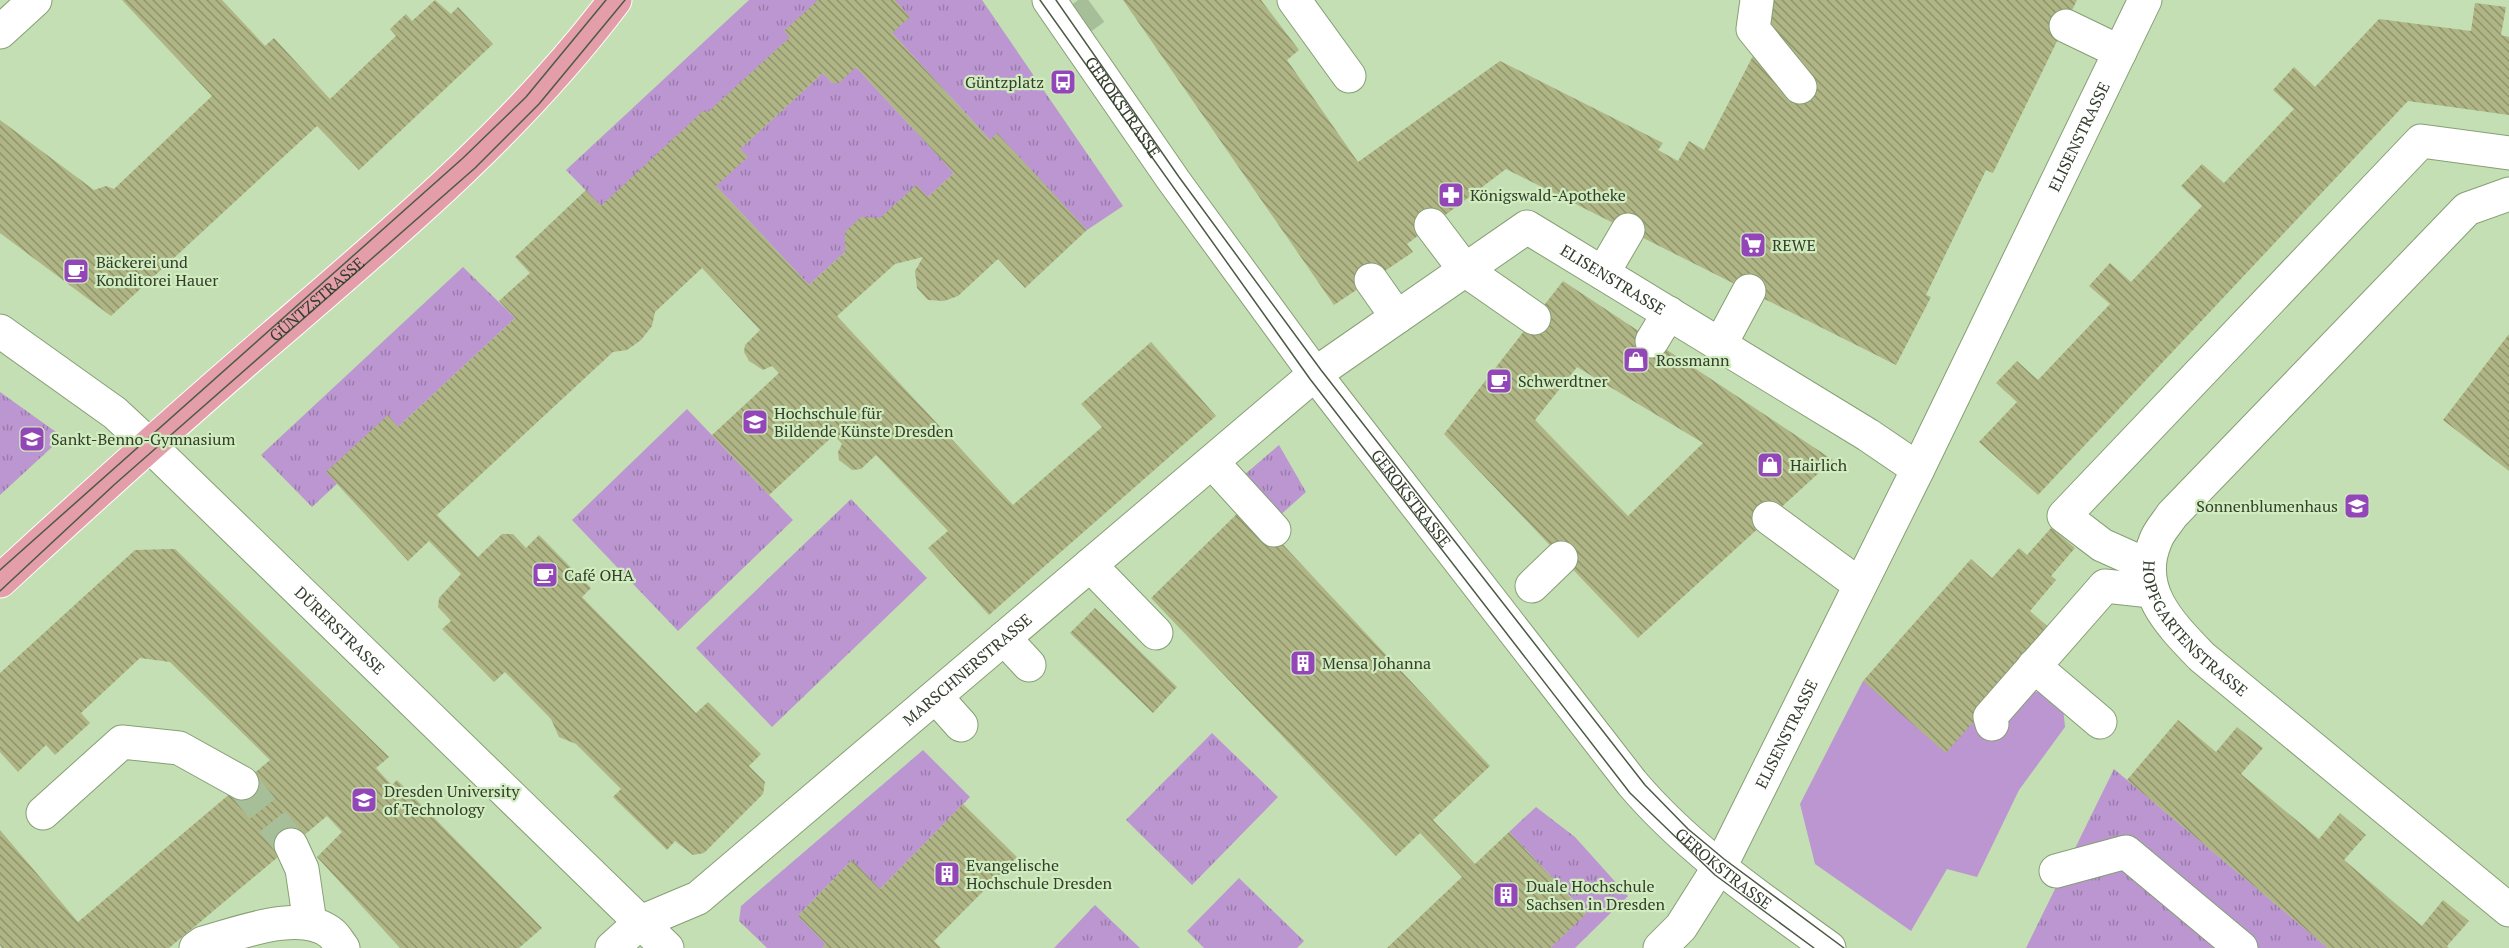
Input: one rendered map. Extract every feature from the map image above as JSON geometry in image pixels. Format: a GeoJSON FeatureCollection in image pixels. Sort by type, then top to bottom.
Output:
{"type":"FeatureCollection","features":[{"type":"Feature","properties":{"kind":"main road","name":"GÜNTZSTRASSE"},"geometry":{"type":"LineString","coordinates":[[0,581],[149,445],[429,202],[489,146],[543,87],[615,0]]}},
{"type":"Feature","properties":{"kind":"street"},"geometry":{"type":"LineString","coordinates":[[0,32],[35,0]]}},
{"type":"Feature","properties":{"kind":"street","name":"GEROKSTRASSE"},"geometry":{"type":"LineString","coordinates":[[1049,0],[1174,181],[1315,374],[1632,783],[1683,835],[1719,867],[1829,948]]}},
{"type":"Feature","properties":{"kind":"street"},"geometry":{"type":"LineString","coordinates":[[1294,0],[1349,76]]}},
{"type":"Feature","properties":{"kind":"street"},"geometry":{"type":"LineString","coordinates":[[1757,0],[1753,29],[1800,87]]}},
{"type":"Feature","properties":{"kind":"street","name":"ELISENSTRASSE"},"geometry":{"type":"LineString","coordinates":[[1660,948],[1682,927],[1719,867],[1918,469],[2120,52],[2137,3]]}},
{"type":"Feature","properties":{"kind":"street"},"geometry":{"type":"LineString","coordinates":[[2066,26],[2120,52]]}},
{"type":"Feature","properties":{"kind":"street"},"geometry":{"type":"LineString","coordinates":[[2150,578],[2064,516],[2421,141],[2509,153]]}},
{"type":"Feature","properties":{"kind":"street","name":"HOPFGARTENSTRASSE"},"geometry":{"type":"LineString","coordinates":[[2509,195],[2467,209],[2172,514],[2155,541],[2150,578],[2168,622],[2202,657],[2509,910]]}},
{"type":"Feature","properties":{"kind":"street"},"geometry":{"type":"LineString","coordinates":[[1431,225],[1465,270],[1534,318]]}},
{"type":"Feature","properties":{"kind":"street","name":"ELISENSTRASSE"},"geometry":{"type":"LineString","coordinates":[[1315,374],[1527,227],[1603,273],[1661,327],[1720,345],[1868,435],[1918,469]]}},
{"type":"Feature","properties":{"kind":"street"},"geometry":{"type":"LineString","coordinates":[[1603,273],[1628,230]]}},
{"type":"Feature","properties":{"kind":"street"},"geometry":{"type":"LineString","coordinates":[[1371,280],[1397,317]]}},
{"type":"Feature","properties":{"kind":"street"},"geometry":{"type":"LineString","coordinates":[[1720,345],[1749,291]]}},
{"type":"Feature","properties":{"kind":"street","name":"DÜRERSTRASSE"},"geometry":{"type":"LineString","coordinates":[[0,331],[115,413],[667,948]]}},
{"type":"Feature","properties":{"kind":"street","name":"MARSCHNERSTRASSE"},"geometry":{"type":"LineString","coordinates":[[612,948],[641,922],[698,898],[1315,374]]}},
{"type":"Feature","properties":{"kind":"street"},"geometry":{"type":"LineString","coordinates":[[1212,462],[1274,530]]}},
{"type":"Feature","properties":{"kind":"street"},"geometry":{"type":"LineString","coordinates":[[1769,518],[1860,585]]}},
{"type":"Feature","properties":{"kind":"street"},"geometry":{"type":"LineString","coordinates":[[1532,586],[1561,558]]}},
{"type":"Feature","properties":{"kind":"street"},"geometry":{"type":"LineString","coordinates":[[1090,565],[1156,633]]}},
{"type":"Feature","properties":{"kind":"street"},"geometry":{"type":"LineString","coordinates":[[1992,724],[1990,717],[2105,586],[2150,578]]}},
{"type":"Feature","properties":{"kind":"street"},"geometry":{"type":"LineString","coordinates":[[1004,638],[1029,664]]}},
{"type":"Feature","properties":{"kind":"street"},"geometry":{"type":"LineString","coordinates":[[2034,666],[2100,722]]}},
{"type":"Feature","properties":{"kind":"street"},"geometry":{"type":"LineString","coordinates":[[936,698],[961,725]]}},
{"type":"Feature","properties":{"kind":"street"},"geometry":{"type":"LineString","coordinates":[[43,813],[122,742],[179,748],[242,783]]}},
{"type":"Feature","properties":{"kind":"street"},"geometry":{"type":"LineString","coordinates":[[291,844],[302,869],[310,923]]}},
{"type":"Feature","properties":{"kind":"street"},"geometry":{"type":"LineString","coordinates":[[2056,871],[2126,852],[2241,948]]}},
{"type":"Feature","properties":{"kind":"street"},"geometry":{"type":"LineString","coordinates":[[196,948],[202,943],[285,922],[310,923],[331,933],[343,948]]}},
{"type":"Feature","properties":{"kind":"green space"},"geometry":{"type":"Polygon","coordinates":[[[749,0],[982,0],[1123,206],[1087,230],[990,140],[892,33],[707,113],[601,206],[566,170],[749,0]]]}},
{"type":"Feature","properties":{"kind":"green space"},"geometry":{"type":"Polygon","coordinates":[[[856,67],[954,173],[928,197],[845,252],[809,285],[716,186],[740,149],[823,73],[832,83],[856,67]]]}},
{"type":"Feature","properties":{"kind":"green space"},"geometry":{"type":"Polygon","coordinates":[[[463,267],[515,318],[312,507],[261,455],[463,267]]]}},
{"type":"Feature","properties":{"kind":"green space","name":"Sankt-Benno-Gymnasium"},"geometry":{"type":"Polygon","coordinates":[[[0,392],[63,437],[0,495],[0,392]]]}},
{"type":"Feature","properties":{"kind":"green space"},"geometry":{"type":"Polygon","coordinates":[[[687,409],[793,520],[678,631],[572,520],[687,409]]]}},
{"type":"Feature","properties":{"kind":"green space"},"geometry":{"type":"Polygon","coordinates":[[[1279,445],[1306,492],[1267,527],[1229,488],[1279,445]]]}},
{"type":"Feature","properties":{"kind":"green space"},"geometry":{"type":"Polygon","coordinates":[[[851,499],[927,578],[772,727],[696,648],[851,499]]]}},
{"type":"Feature","properties":{"kind":"green space"},"geometry":{"type":"Polygon","coordinates":[[[1863,681],[1982,711],[2026,692],[2044,692],[2063,707],[2065,727],[2019,790],[1977,877],[1947,869],[1911,931],[1815,864],[1800,804],[1863,681]]]}},
{"type":"Feature","properties":{"kind":"green space"},"geometry":{"type":"Polygon","coordinates":[[[1212,733],[1278,797],[1192,885],[1126,820],[1212,733]]]}},
{"type":"Feature","properties":{"kind":"green space"},"geometry":{"type":"Polygon","coordinates":[[[923,750],[970,797],[880,889],[851,861],[798,916],[826,944],[822,948],[767,948],[739,921],[741,906],[923,750]]]}},
{"type":"Feature","properties":{"kind":"green space"},"geometry":{"type":"Polygon","coordinates":[[[2114,769],[2127,780],[2328,948],[2026,948],[2114,769]]]}},
{"type":"Feature","properties":{"kind":"green space"},"geometry":{"type":"Polygon","coordinates":[[[1536,807],[1575,837],[1628,896],[1575,948],[1550,948],[1586,913],[1509,832],[1536,807]]]}},
{"type":"Feature","properties":{"kind":"green space"},"geometry":{"type":"Polygon","coordinates":[[[1239,878],[1304,941],[1297,948],[1204,948],[1187,931],[1239,878]]]}},
{"type":"Feature","properties":{"kind":"green space"},"geometry":{"type":"Polygon","coordinates":[[[1095,905],[1140,948],[1054,948],[1095,905]]]}},
{"type":"Feature","properties":{"kind":"building"},"geometry":{"type":"Polygon","coordinates":[[[122,0],[222,0],[265,46],[274,38],[330,99],[396,36],[390,29],[406,14],[412,21],[435,0],[451,14],[458,7],[493,44],[359,170],[317,126],[111,316],[0,233],[0,120],[94,190],[106,186],[114,189],[212,96],[122,0]]]}},
{"type":"Feature","properties":{"kind":"building"},"geometry":{"type":"Polygon","coordinates":[[[818,0],[895,0],[910,17],[892,33],[990,140],[997,133],[1087,230],[1025,288],[998,259],[958,296],[944,301],[928,300],[917,288],[915,271],[923,257],[895,264],[837,316],[1013,505],[1102,427],[1081,404],[1151,342],[1216,416],[989,615],[928,548],[948,531],[876,455],[861,469],[852,470],[839,460],[838,452],[842,444],[834,435],[769,495],[712,435],[779,373],[772,366],[763,370],[749,361],[744,352],[745,345],[760,330],[702,268],[655,312],[652,326],[641,340],[627,350],[613,352],[437,515],[478,557],[502,534],[513,534],[526,548],[539,535],[591,588],[582,597],[696,713],[708,702],[761,754],[749,766],[765,782],[763,794],[704,853],[693,855],[675,841],[667,850],[613,797],[621,789],[576,744],[559,737],[551,719],[505,672],[494,682],[442,629],[451,621],[438,607],[439,598],[461,574],[429,541],[408,561],[326,472],[388,415],[398,427],[515,318],[499,301],[530,273],[515,257],[586,190],[601,206],[704,110],[707,113],[790,37],[784,31],[818,0]],[[856,67],[839,83],[832,83],[823,73],[740,149],[748,157],[716,186],[809,285],[845,252],[845,232],[861,217],[880,218],[916,185],[928,197],[954,173],[856,67]]]}},
{"type":"Feature","properties":{"kind":"building"},"geometry":{"type":"Polygon","coordinates":[[[1123,0],[1261,0],[1299,50],[1287,60],[1358,162],[1500,61],[1663,143],[1658,150],[1678,161],[1689,141],[1704,150],[1767,29],[1770,0],[2077,0],[1993,173],[1986,170],[1926,295],[1931,297],[1896,365],[1506,169],[1407,244],[1413,252],[1334,305],[1123,0]]]}},
{"type":"Feature","properties":{"kind":"building"},"geometry":{"type":"Polygon","coordinates":[[[2475,3],[2506,7],[2501,35],[2509,37],[2509,115],[2408,101],[2038,495],[1979,442],[2017,402],[1996,383],[2017,361],[2038,380],[2110,304],[2089,286],[2110,263],[2131,282],[2202,206],[2181,186],[2202,164],[2224,183],[2294,109],[2273,90],[2294,67],[2315,87],[2379,19],[2471,31],[2475,3]]]}},
{"type":"Feature","properties":{"kind":"building"},"geometry":{"type":"Polygon","coordinates":[[[1563,281],[1833,460],[1638,638],[1444,434],[1563,281]],[[1577,367],[1535,420],[1628,516],[1703,443],[1577,367]]]}},
{"type":"Feature","properties":{"kind":"building"},"geometry":{"type":"Polygon","coordinates":[[[2509,334],[2509,471],[2443,420],[2509,334]]]}},
{"type":"Feature","properties":{"kind":"building","name":"Mensa Johanna"},"geometry":{"type":"Polygon","coordinates":[[[1246,505],[1490,766],[1433,820],[1475,864],[1509,832],[1586,914],[1550,948],[1387,948],[1462,877],[1420,833],[1396,856],[1151,598],[1246,505]]]}},
{"type":"Feature","properties":{"kind":"building"},"geometry":{"type":"Polygon","coordinates":[[[2051,528],[2075,548],[2051,576],[2056,580],[2030,611],[2053,631],[1946,753],[1863,681],[1971,559],[1992,578],[2019,548],[2027,555],[2051,528]]]}},
{"type":"Feature","properties":{"kind":"building"},"geometry":{"type":"Polygon","coordinates":[[[175,549],[389,757],[376,768],[392,785],[397,780],[542,928],[519,948],[400,948],[317,857],[342,832],[327,816],[169,948],[2,948],[0,945],[0,830],[78,922],[270,760],[170,662],[140,658],[81,713],[90,723],[55,755],[46,745],[18,772],[0,752],[0,673],[135,550],[175,549]]]}},
{"type":"Feature","properties":{"kind":"building"},"geometry":{"type":"Polygon","coordinates":[[[1095,608],[1177,687],[1153,713],[1070,633],[1095,608]]]}},
{"type":"Feature","properties":{"kind":"building"},"geometry":{"type":"Polygon","coordinates":[[[2178,720],[2216,752],[2237,727],[2263,748],[2241,774],[2319,839],[2340,813],[2366,835],[2344,860],[2422,926],[2443,900],[2469,921],[2447,946],[2449,948],[2328,948],[2127,780],[2178,720]]]}},
{"type":"Feature","properties":{"kind":"building","name":"Evangelische Hochschule Dresden"},"geometry":{"type":"Polygon","coordinates":[[[963,804],[1017,857],[934,941],[941,948],[822,948],[826,944],[798,916],[852,860],[880,889],[963,804]]]}},
{"type":"Feature","properties":{"kind":"tunnel"},"geometry":{"type":"LineString","coordinates":[[1068,28],[1106,0]]}},
{"type":"Feature","properties":{"kind":"tunnel"},"geometry":{"type":"LineString","coordinates":[[242,783],[291,845]]}},
{"type":"Feature","properties":{"kind":"tram line"},"geometry":{"type":"LineString","coordinates":[[0,570],[463,158],[526,97],[606,0]]}},
{"type":"Feature","properties":{"kind":"tram line"},"geometry":{"type":"LineString","coordinates":[[0,591],[115,484],[475,168],[539,104],[625,0]]}},
{"type":"Feature","properties":{"kind":"tram line"},"geometry":{"type":"LineString","coordinates":[[1040,0],[1310,379],[1630,793],[1715,875],[1814,948]]}},
{"type":"Feature","properties":{"kind":"tram line"},"geometry":{"type":"LineString","coordinates":[[1056,0],[1179,177],[1321,370],[1645,785],[1688,829],[1724,859],[1844,948]]}},
{"type":"Feature","properties":{"kind":"place","name":"Güntzplatz"},"geometry":{"type":"Point","coordinates":[1063,82]}},
{"type":"Feature","properties":{"kind":"place","name":"Königswald-Apotheke"},"geometry":{"type":"Point","coordinates":[1451,195]}},
{"type":"Feature","properties":{"kind":"place","name":"REWE"},"geometry":{"type":"Point","coordinates":[1753,245]}},
{"type":"Feature","properties":{"kind":"place","name":"Bäckerei und Konditorei Hauer"},"geometry":{"type":"Point","coordinates":[76,271]}},
{"type":"Feature","properties":{"kind":"place","name":"Rossmann"},"geometry":{"type":"Point","coordinates":[1636,360]}},
{"type":"Feature","properties":{"kind":"place","name":"Schwerdtner"},"geometry":{"type":"Point","coordinates":[1499,381]}},
{"type":"Feature","properties":{"kind":"place","name":"Hochschule für Bildende Künste Dresden"},"geometry":{"type":"Point","coordinates":[755,422]}},
{"type":"Feature","properties":{"kind":"place","name":"Sankt-Benno-Gymnasium"},"geometry":{"type":"Point","coordinates":[32,439]}},
{"type":"Feature","properties":{"kind":"place","name":"Hairlich"},"geometry":{"type":"Point","coordinates":[1770,465]}},
{"type":"Feature","properties":{"kind":"place","name":"Sonnenblumenhaus"},"geometry":{"type":"Point","coordinates":[2357,506]}},
{"type":"Feature","properties":{"kind":"place","name":"Café OHA"},"geometry":{"type":"Point","coordinates":[545,575]}},
{"type":"Feature","properties":{"kind":"place","name":"Mensa Johanna"},"geometry":{"type":"Point","coordinates":[1303,663]}},
{"type":"Feature","properties":{"kind":"place","name":"Dresden University of Technology"},"geometry":{"type":"Point","coordinates":[364,800]}},
{"type":"Feature","properties":{"kind":"place","name":"Evangelische Hochschule Dresden"},"geometry":{"type":"Point","coordinates":[947,874]}},
{"type":"Feature","properties":{"kind":"place","name":"Duale Hochschule Sachsen in Dresden"},"geometry":{"type":"Point","coordinates":[1506,895]}}]}
